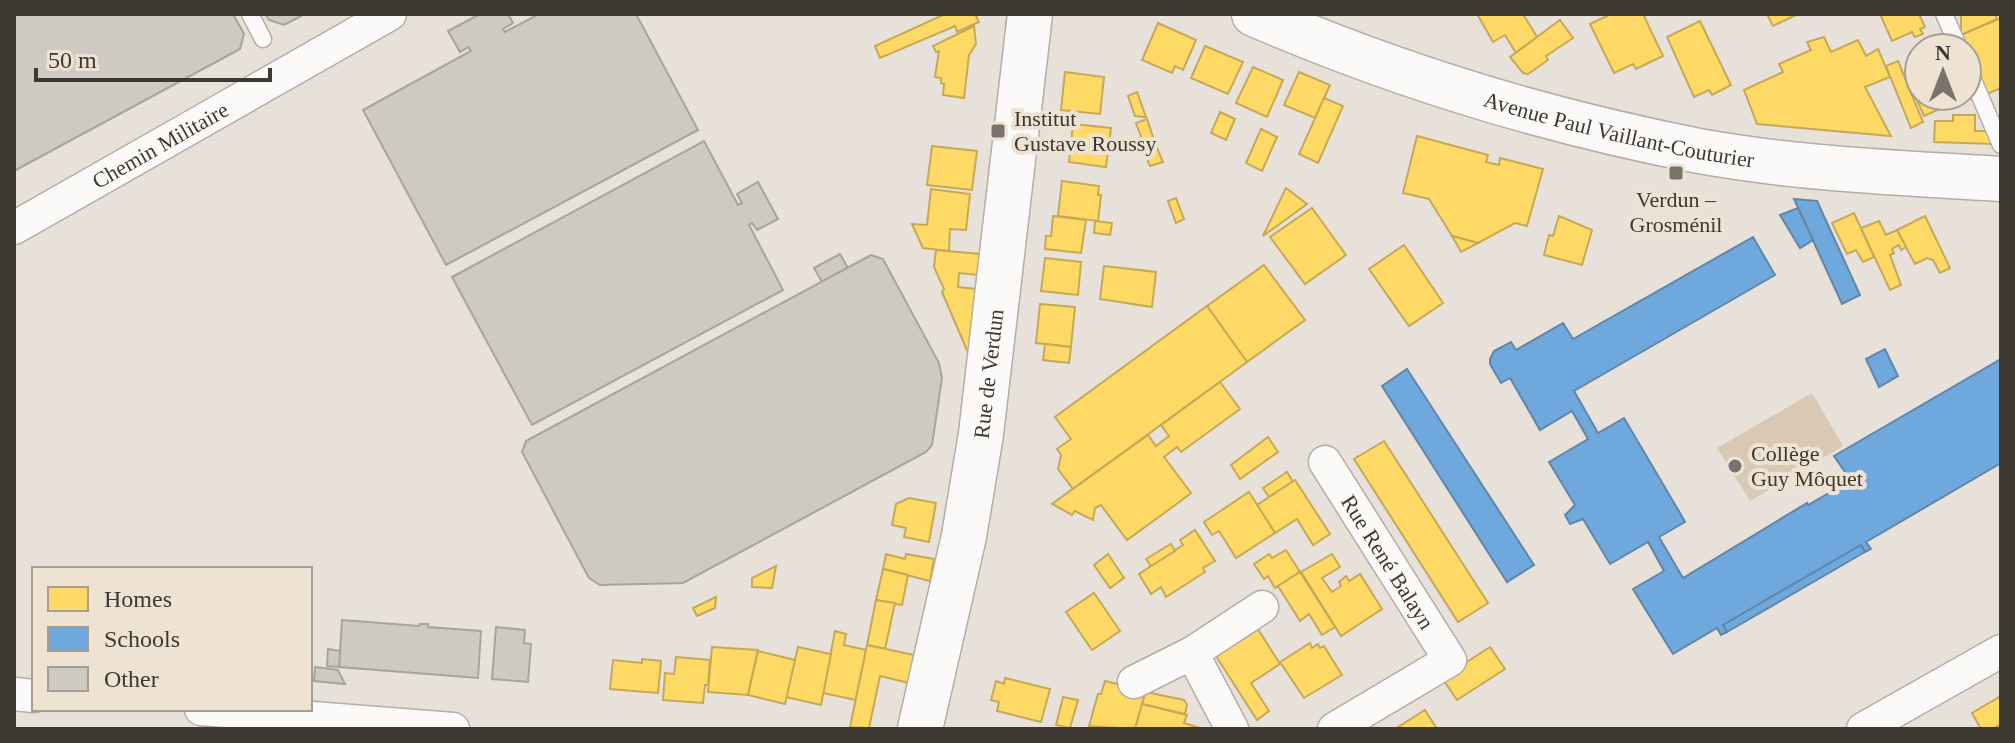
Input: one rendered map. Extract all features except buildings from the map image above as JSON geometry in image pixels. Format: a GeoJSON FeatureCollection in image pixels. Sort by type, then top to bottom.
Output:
{"type":"FeatureCollection","features":[{"type":"Feature","properties":{"kind":"main road","name":"Rue de Verdun"},"geometry":{"type":"LineString","coordinates":[[920,729],[964,536],[981,434],[1030,14]]}},
{"type":"Feature","properties":{"kind":"main road","name":"Avenue Paul Vaillant-Couturier"},"geometry":{"type":"LineString","coordinates":[[1254,14],[1339,50],[1447,88],[1541,116],[1622,135],[1699,151],[1784,163],[2001,179]]}},
{"type":"Feature","properties":{"kind":"street","name":"Chemin Militaire"},"geometry":{"type":"LineString","coordinates":[[14,228],[390,14]]}},
{"type":"Feature","properties":{"kind":"street","name":"Rue René Balayn"},"geometry":{"type":"LineString","coordinates":[[1325,462],[1450,660],[1334,729]]}},
{"type":"Feature","properties":{"kind":"street"},"geometry":{"type":"LineString","coordinates":[[1134,682],[1192,653],[1262,607]]}},
{"type":"Feature","properties":{"kind":"street"},"geometry":{"type":"LineString","coordinates":[[1863,729],[2001,651]]}},
{"type":"Feature","properties":{"kind":"street"},"geometry":{"type":"LineString","coordinates":[[1192,653],[1232,729]]}},
{"type":"Feature","properties":{"kind":"street"},"geometry":{"type":"LineString","coordinates":[[226,711],[453,729]]}},
{"type":"Feature","properties":{"kind":"lane"},"geometry":{"type":"LineString","coordinates":[[250,14],[263,39]]}},
{"type":"Feature","properties":{"kind":"lane"},"geometry":{"type":"LineString","coordinates":[[1983,103],[2001,145]]}},
{"type":"Feature","properties":{"kind":"shaded area"},"geometry":{"type":"Polygon","coordinates":[[[1812,393],[1843,446],[1750,501],[1717,448],[1812,393]]]}},
{"type":"Feature","properties":{"kind":"place","name":"Institut Gustave Roussy"},"geometry":{"type":"Point","coordinates":[998,131]}},
{"type":"Feature","properties":{"kind":"place","name":"Verdun – Grosménil"},"geometry":{"type":"Point","coordinates":[1676,173]}},
{"type":"Feature","properties":{"kind":"place","name":"Collège Guy Môquet"},"geometry":{"type":"Point","coordinates":[1735,466]}}]}
